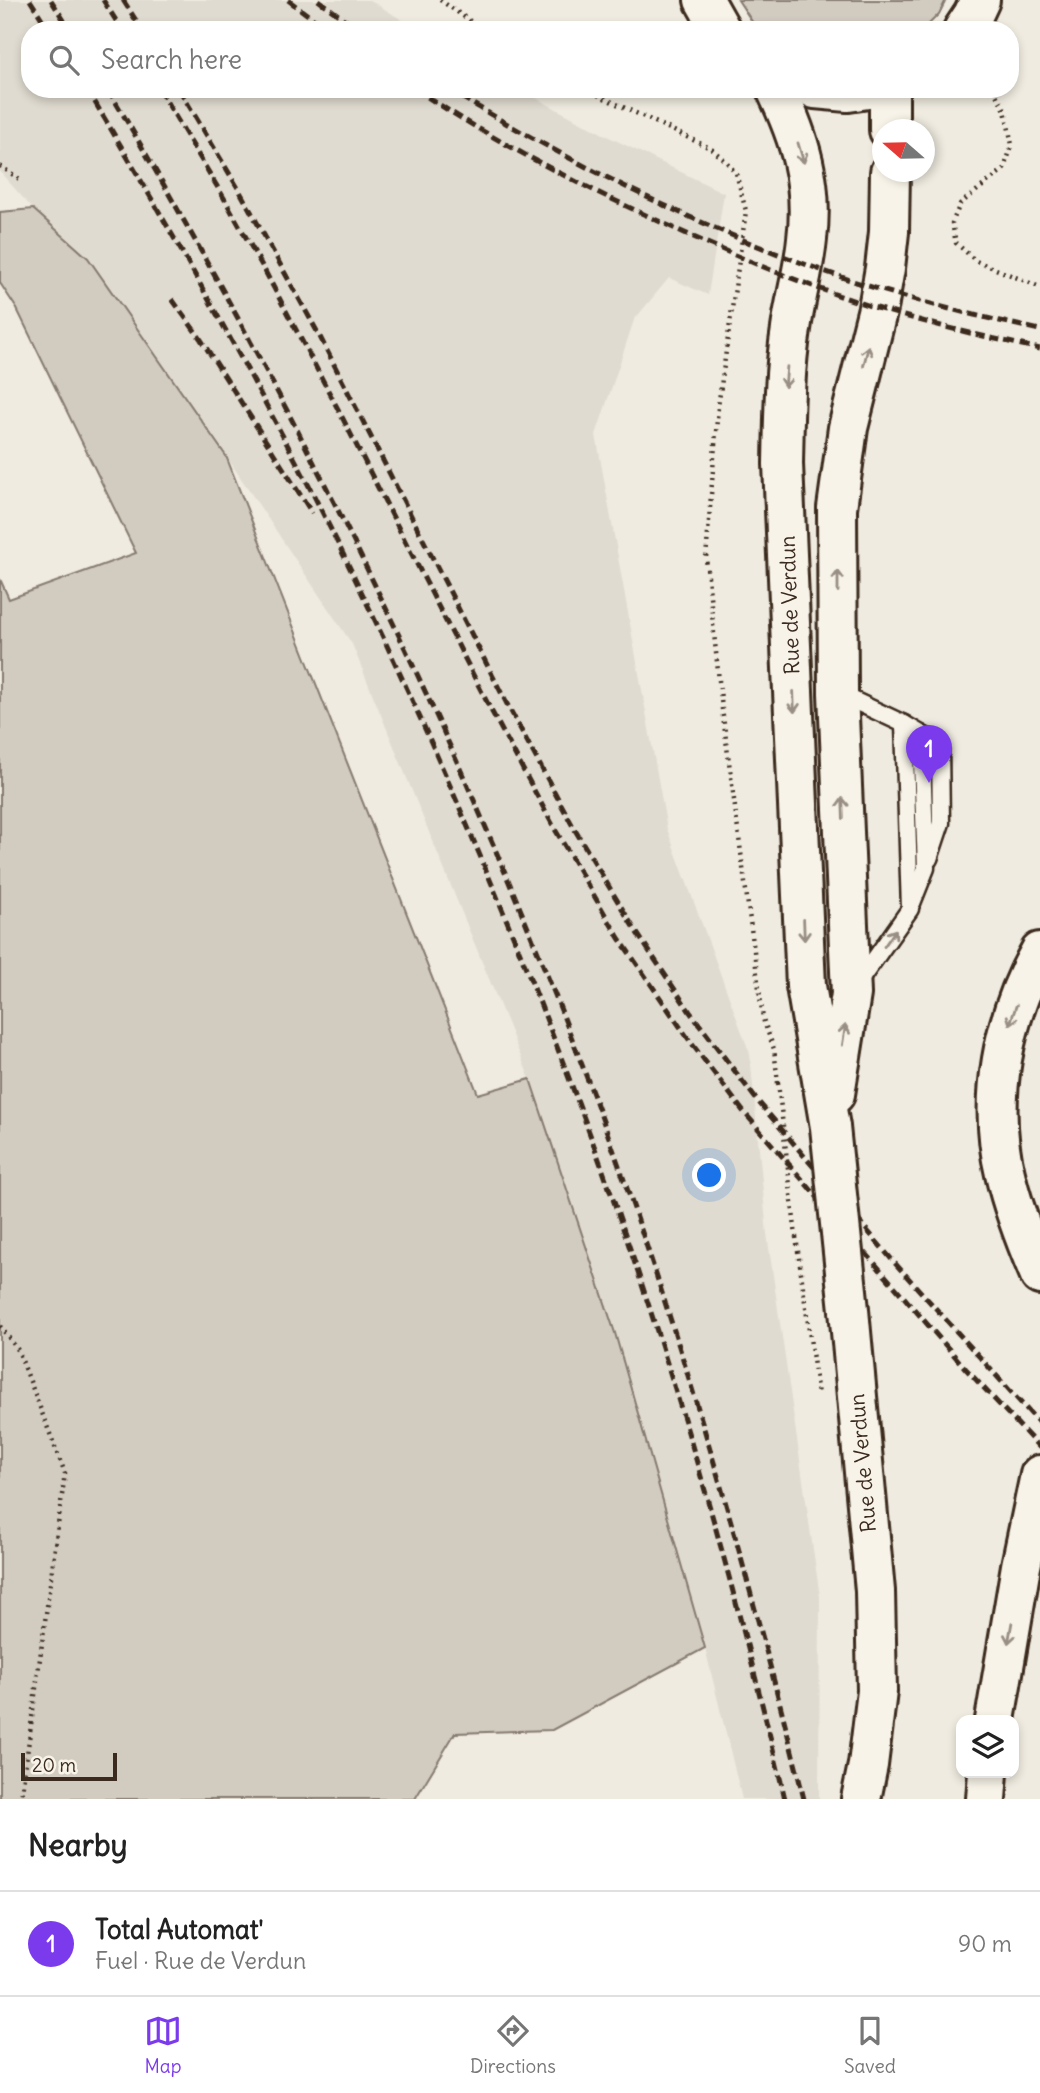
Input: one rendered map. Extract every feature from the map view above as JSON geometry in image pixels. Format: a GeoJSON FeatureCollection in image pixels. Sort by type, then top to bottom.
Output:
{"type":"FeatureCollection","features":[{"type":"Feature","properties":{"kind":"main road"},"geometry":{"type":"LineString","coordinates":[[704,0],[716,21]]}},
{"type":"Feature","properties":{"kind":"main road"},"geometry":{"type":"LineString","coordinates":[[969,21],[980,0]]}},
{"type":"Feature","properties":{"kind":"main road","name":"Rue de Verdun"},"geometry":{"type":"LineString","coordinates":[[780,98],[804,163],[810,199],[807,241],[790,330],[785,383],[783,464],[806,986],[830,1127],[876,1603],[877,1691],[861,1799]]}},
{"type":"Feature","properties":{"kind":"main road"},"geometry":{"type":"LineString","coordinates":[[888,98],[889,119]]}},
{"type":"Feature","properties":{"kind":"main road","name":"Rue de Verdun"},"geometry":{"type":"LineString","coordinates":[[830,1127],[851,994],[838,693],[837,508],[848,428],[878,308],[885,268],[890,182]]}},
{"type":"Feature","properties":{"kind":"main road"},"geometry":{"type":"LineString","coordinates":[[1040,952],[1012,1016],[1001,1057],[999,1092],[999,1132],[1004,1172],[1021,1229],[1040,1275]]}},
{"type":"Feature","properties":{"kind":"main road"},"geometry":{"type":"LineString","coordinates":[[996,1715],[1021,1566],[1040,1475]]}},
{"type":"Feature","properties":{"kind":"main road"},"geometry":{"type":"LineString","coordinates":[[986,1799],[988,1778]]}},
{"type":"Feature","properties":{"kind":"lane"},"geometry":{"type":"LineString","coordinates":[[838,693],[940,744],[941,823],[926,868],[910,909],[851,994]]}},
{"type":"Feature","properties":{"kind":"lane"},"geometry":{"type":"LineString","coordinates":[[904,724],[910,909]]}},
{"type":"Feature","properties":{"kind":"path"},"geometry":{"type":"LineString","coordinates":[[440,0],[470,21]]}},
{"type":"Feature","properties":{"kind":"path"},"geometry":{"type":"LineString","coordinates":[[604,98],[710,148],[724,159],[736,173],[746,211],[718,407],[706,558],[722,709],[763,1018],[774,1049],[796,1237]]}},
{"type":"Feature","properties":{"kind":"path"},"geometry":{"type":"LineString","coordinates":[[999,98],[1006,110],[1012,145],[1004,169],[960,204],[951,223],[956,243],[976,261],[1040,287]]}},
{"type":"Feature","properties":{"kind":"path"},"geometry":{"type":"LineString","coordinates":[[0,166],[21,180]]}},
{"type":"Feature","properties":{"kind":"path"},"geometry":{"type":"LineString","coordinates":[[0,1326],[18,1350],[65,1473],[22,1799]]}},
{"type":"Feature","properties":{"kind":"shaded area"},"geometry":{"type":"Polygon","coordinates":[[[0,0],[370,0],[404,21],[21,21],[21,98],[536,98],[724,193],[708,295],[669,278],[634,320],[596,435],[667,829],[750,1054],[767,1234],[820,1597],[819,1799],[742,1799],[705,1648],[615,1333],[530,1079],[352,644],[226,456],[88,258],[33,209],[0,172],[0,0]]]}},
{"type":"Feature","properties":{"kind":"shaded area"},"geometry":{"type":"Polygon","coordinates":[[[738,0],[946,0],[932,21],[752,21],[738,0]]]}},
{"type":"Feature","properties":{"kind":"shaded area"},"geometry":{"type":"Polygon","coordinates":[[[33,209],[88,258],[226,456],[478,1094],[530,1079],[615,1333],[705,1648],[552,1730],[455,1733],[415,1799],[0,1799],[0,579],[9,599],[136,553],[17,309],[0,283],[0,212],[33,209]]]}},
{"type":"Feature","properties":{"kind":"railway"},"geometry":{"type":"LineString","coordinates":[[30,0],[43,21]]}},
{"type":"Feature","properties":{"kind":"railway"},"geometry":{"type":"LineString","coordinates":[[51,0],[64,21]]}},
{"type":"Feature","properties":{"kind":"railway"},"geometry":{"type":"LineString","coordinates":[[103,0],[116,21]]}},
{"type":"Feature","properties":{"kind":"railway"},"geometry":{"type":"LineString","coordinates":[[123,0],[136,21]]}},
{"type":"Feature","properties":{"kind":"railway"},"geometry":{"type":"LineString","coordinates":[[288,0],[316,21]]}},
{"type":"Feature","properties":{"kind":"railway"},"geometry":{"type":"LineString","coordinates":[[318,0],[347,21]]}},
{"type":"Feature","properties":{"kind":"railway"},"geometry":{"type":"LineString","coordinates":[[92,98],[202,287],[310,488],[383,636],[451,787],[515,940],[606,1180],[664,1355],[717,1532],[785,1799]]}},
{"type":"Feature","properties":{"kind":"railway"},"geometry":{"type":"LineString","coordinates":[[113,98],[244,330],[371,577],[430,702],[540,957],[622,1173],[680,1350],[733,1529],[804,1799]]}},
{"type":"Feature","properties":{"kind":"railway"},"geometry":{"type":"LineString","coordinates":[[164,98],[266,273],[492,712],[556,831],[619,938],[692,1044],[743,1111],[966,1369],[1040,1448]]}},
{"type":"Feature","properties":{"kind":"railway"},"geometry":{"type":"LineString","coordinates":[[184,98],[238,188],[318,333],[507,704],[575,830],[635,930],[690,1012],[756,1099],[893,1261],[1040,1424]]}},
{"type":"Feature","properties":{"kind":"railway"},"geometry":{"type":"LineString","coordinates":[[430,98],[568,177],[743,259],[880,309],[1040,349]]}},
{"type":"Feature","properties":{"kind":"railway"},"geometry":{"type":"LineString","coordinates":[[463,98],[594,171],[746,241],[874,288],[1040,330]]}},
{"type":"Feature","properties":{"kind":"railway"},"geometry":{"type":"LineString","coordinates":[[172,299],[312,513]]}},
{"type":"Feature","properties":{"kind":"place","name":"Total Automat'"},"geometry":{"type":"Point","coordinates":[929,783]}}]}
